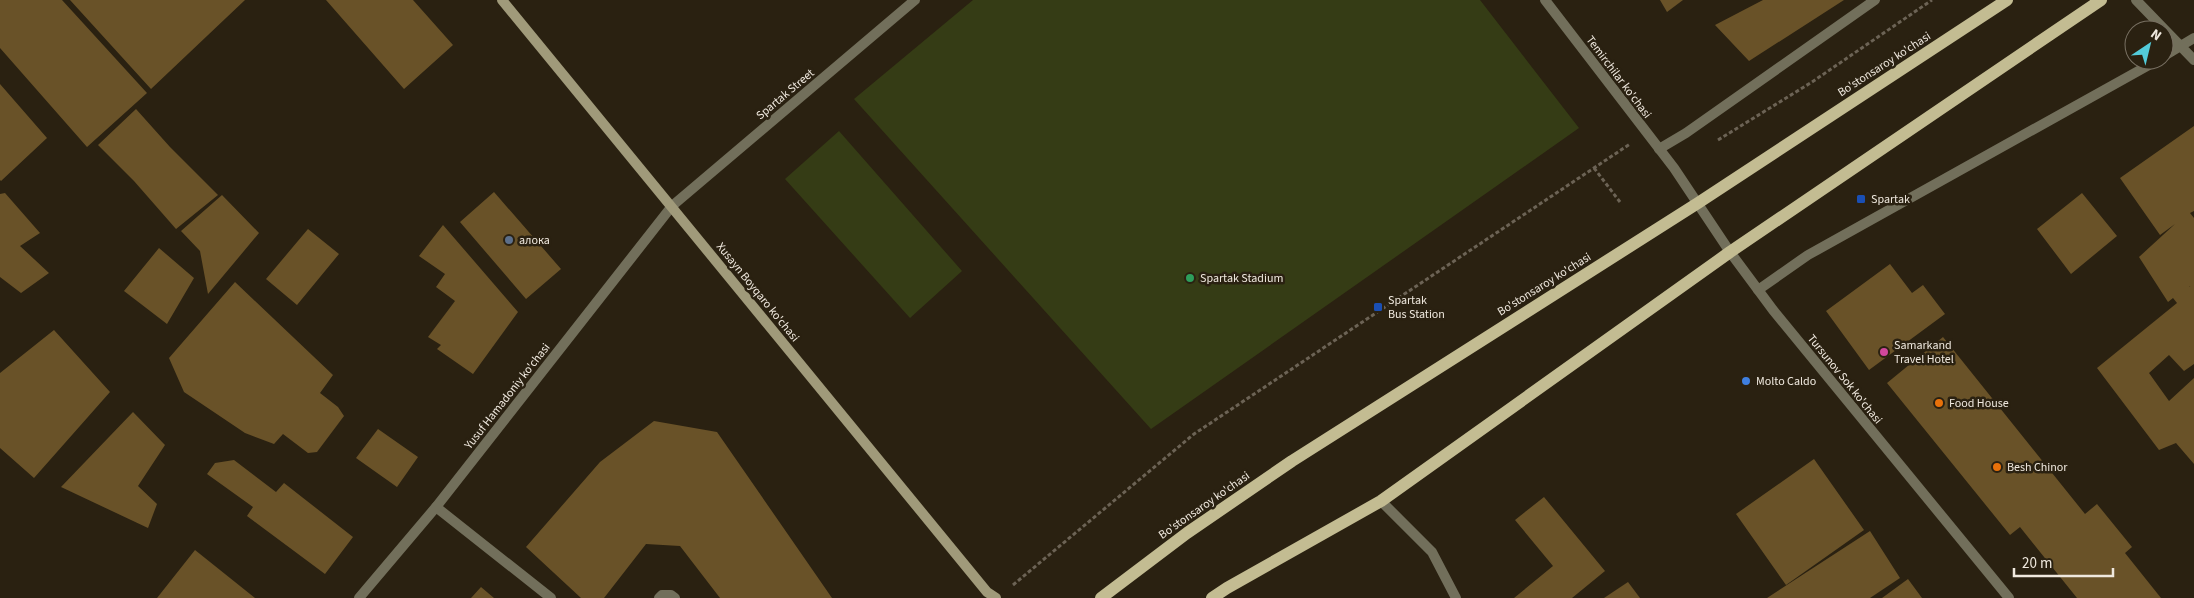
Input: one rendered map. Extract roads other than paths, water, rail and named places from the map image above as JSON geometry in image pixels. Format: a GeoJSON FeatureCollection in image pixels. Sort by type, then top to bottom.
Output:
{"type":"FeatureCollection","features":[{"type":"Feature","properties":{"kind":"main road","name":"Xusayn Boyqaro ko'chasi"},"geometry":{"type":"LineString","coordinates":[[502,0],[987,592],[996,598]]}},
{"type":"Feature","properties":{"kind":"main road","name":"Bo'stonsaroy ko'chasi"},"geometry":{"type":"LineString","coordinates":[[1101,598],[1187,533],[1292,460],[1698,203],[2006,0]]}},
{"type":"Feature","properties":{"kind":"main road"},"geometry":{"type":"LineString","coordinates":[[1212,598],[1381,501],[1730,252],[2101,0]]}},
{"type":"Feature","properties":{"kind":"street","name":"Spartak Street"},"geometry":{"type":"LineString","coordinates":[[672,206],[915,0]]}},
{"type":"Feature","properties":{"kind":"street","name":"Temirchilar ko'chasi"},"geometry":{"type":"LineString","coordinates":[[1545,0],[1674,168]]}},
{"type":"Feature","properties":{"kind":"street"},"geometry":{"type":"LineString","coordinates":[[1659,149],[1686,133],[1875,0]]}},
{"type":"Feature","properties":{"kind":"street"},"geometry":{"type":"LineString","coordinates":[[2136,0],[2194,60]]}},
{"type":"Feature","properties":{"kind":"street"},"geometry":{"type":"LineString","coordinates":[[2174,50],[2194,38]]}},
{"type":"Feature","properties":{"kind":"street"},"geometry":{"type":"LineString","coordinates":[[1758,290],[1808,255],[2140,70]]}},
{"type":"Feature","properties":{"kind":"street","name":"Tursunov Sok ko'chasi"},"geometry":{"type":"LineString","coordinates":[[1674,168],[1730,252],[1758,290],[2008,598]]}},
{"type":"Feature","properties":{"kind":"street","name":"Yusuf Hamadoniy ko'chasi"},"geometry":{"type":"LineString","coordinates":[[359,598],[436,506],[672,206]]}},
{"type":"Feature","properties":{"kind":"street"},"geometry":{"type":"LineString","coordinates":[[1381,501],[1432,552],[1456,598]]}},
{"type":"Feature","properties":{"kind":"street"},"geometry":{"type":"LineString","coordinates":[[436,506],[551,598]]}},
{"type":"Feature","properties":{"kind":"street"},"geometry":{"type":"LineString","coordinates":[[659,598],[662,595],[671,595],[675,598]]}},
{"type":"Feature","properties":{"kind":"place","name":"Spartak"},"geometry":{"type":"Point","coordinates":[1861,199]}},
{"type":"Feature","properties":{"kind":"place","name":"алока"},"geometry":{"type":"Point","coordinates":[509,240]}},
{"type":"Feature","properties":{"kind":"place","name":"Spartak Stadium"},"geometry":{"type":"Point","coordinates":[1190,278]}},
{"type":"Feature","properties":{"kind":"place","name":"Spartak Bus Station"},"geometry":{"type":"Point","coordinates":[1378,307]}},
{"type":"Feature","properties":{"kind":"place","name":"Samarkand Travel Hotel"},"geometry":{"type":"Point","coordinates":[1884,352]}},
{"type":"Feature","properties":{"kind":"place","name":"Molto Caldo"},"geometry":{"type":"Point","coordinates":[1746,381]}},
{"type":"Feature","properties":{"kind":"place","name":"Food House"},"geometry":{"type":"Point","coordinates":[1939,403]}},
{"type":"Feature","properties":{"kind":"place","name":"Besh Chinor"},"geometry":{"type":"Point","coordinates":[1997,467]}}]}
